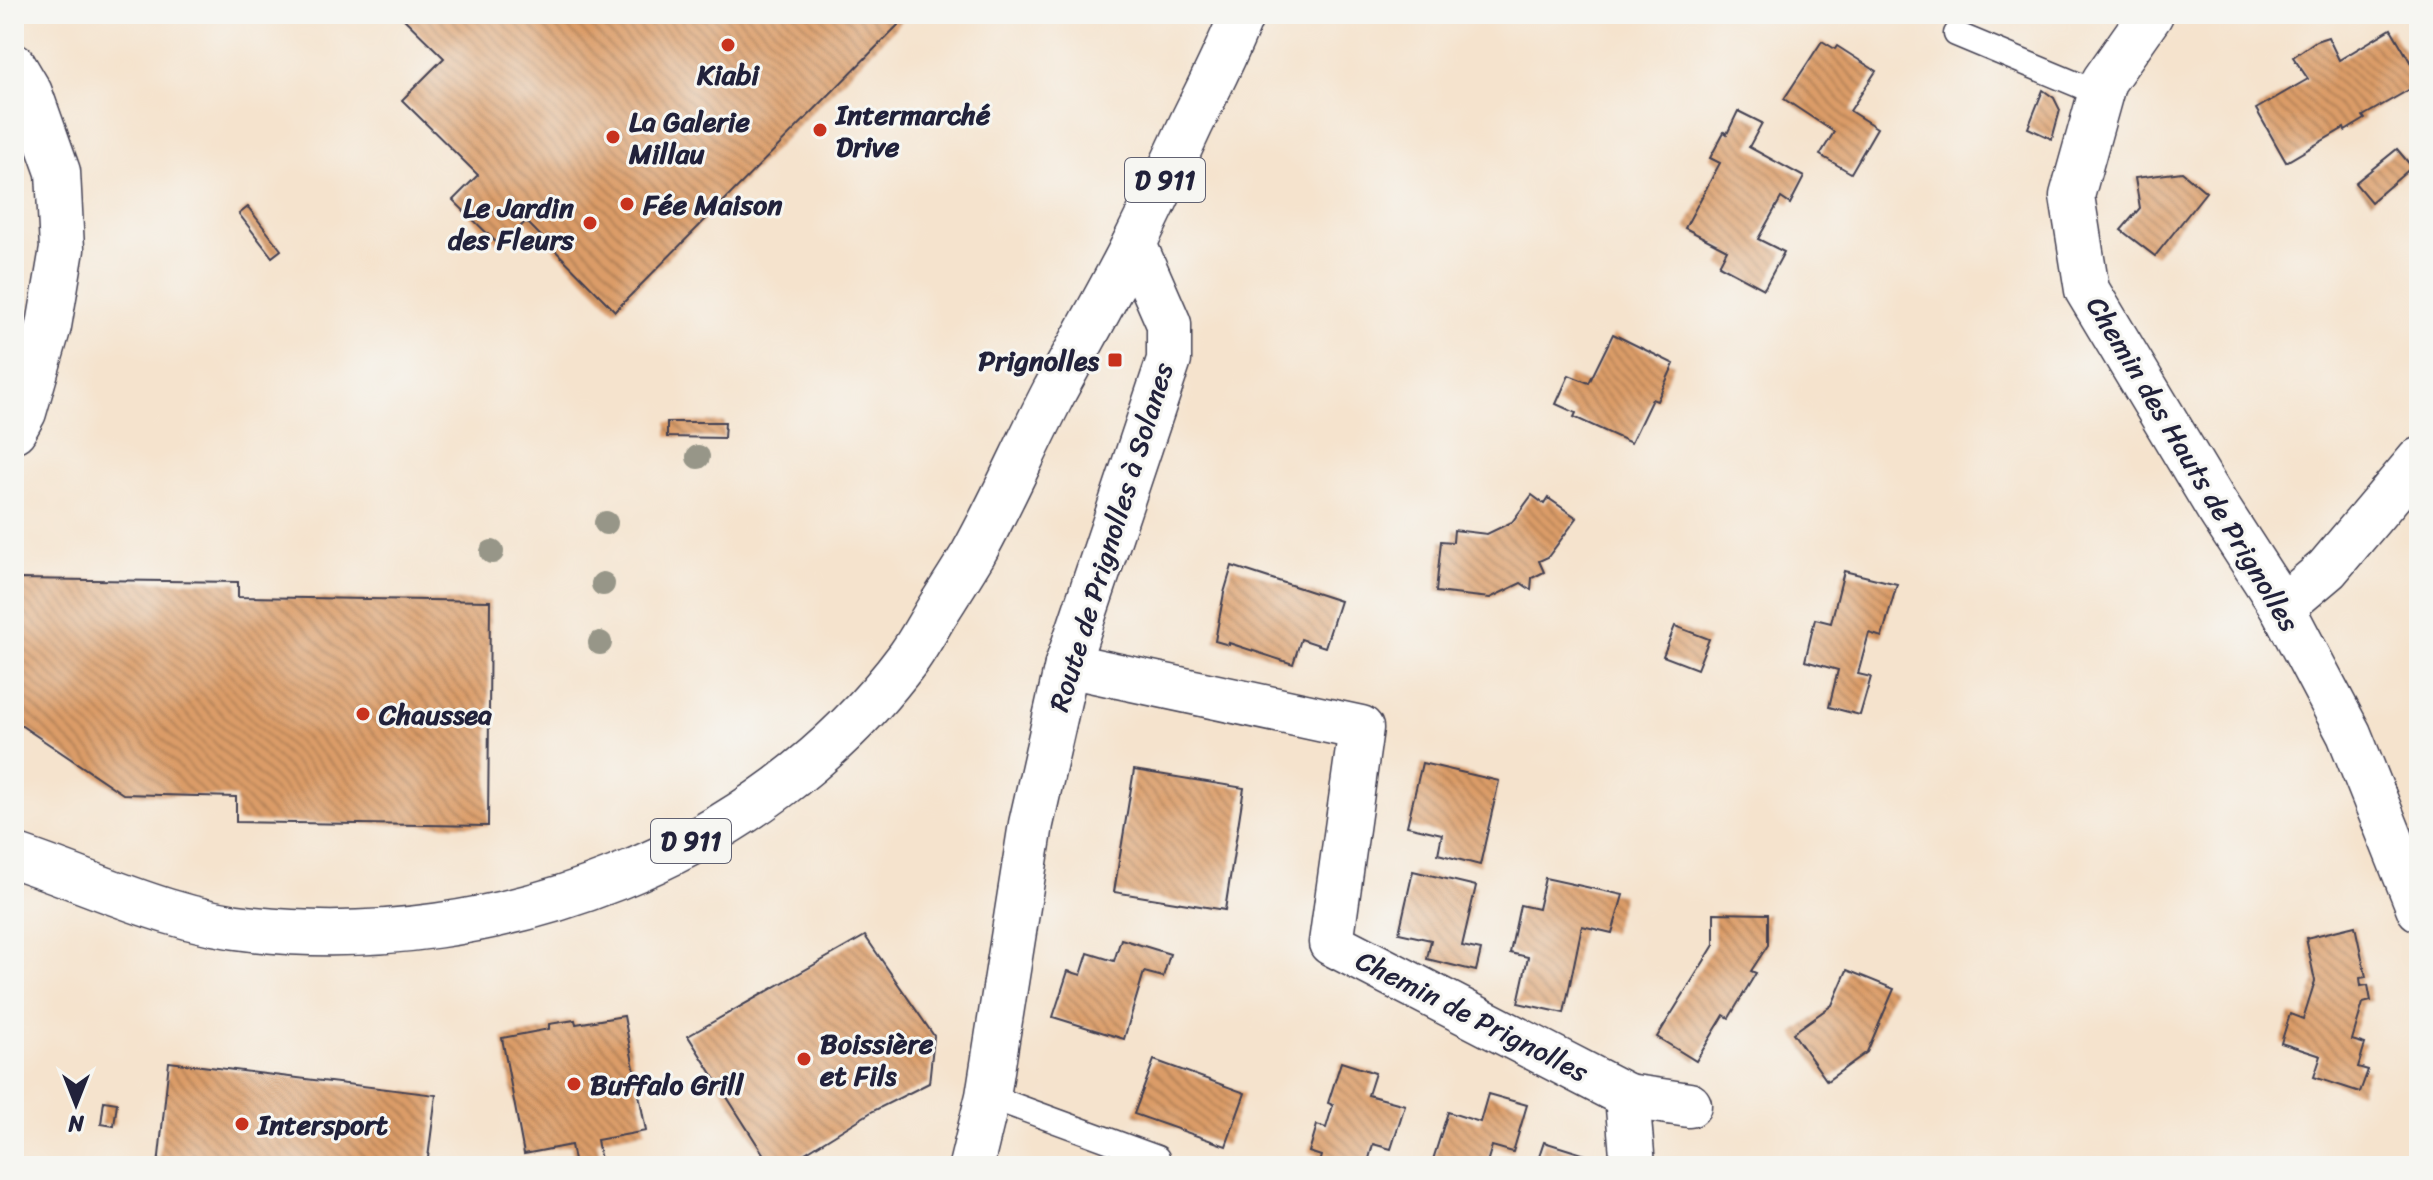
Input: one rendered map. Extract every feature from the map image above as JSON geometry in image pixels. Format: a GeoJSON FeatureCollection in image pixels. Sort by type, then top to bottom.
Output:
{"type":"FeatureCollection","features":[{"type":"Feature","properties":{"kind":"street","name":"D 911"},"geometry":{"type":"LineString","coordinates":[[14,837],[32,862],[165,911],[249,929],[340,935],[427,928],[565,896],[633,872],[714,829],[772,791],[834,741],[867,709],[910,655],[974,553],[1034,430],[1134,244],[1242,14]]}},
{"type":"Feature","properties":{"kind":"street","name":"Chemin des Hauts de Prignolles"},"geometry":{"type":"LineString","coordinates":[[2151,14],[2104,81],[2072,196],[2087,290],[2216,505],[2282,607],[2349,734],[2419,909]]}},
{"type":"Feature","properties":{"kind":"street"},"geometry":{"type":"LineString","coordinates":[[14,66],[30,93],[58,172],[62,249],[49,326],[24,412],[14,430]]}},
{"type":"Feature","properties":{"kind":"street","name":"Route de Prignolles à Solanes"},"geometry":{"type":"LineString","coordinates":[[971,1166],[988,1096],[1031,824],[1067,665],[1169,360],[1169,324],[1134,244]]}},
{"type":"Feature","properties":{"kind":"street"},"geometry":{"type":"LineString","coordinates":[[2282,607],[2327,569],[2419,460]]}},
{"type":"Feature","properties":{"kind":"street","name":"Chemin de Prignolles"},"geometry":{"type":"LineString","coordinates":[[1067,665],[1361,728],[1331,943],[1627,1096]]}},
{"type":"Feature","properties":{"kind":"street"},"geometry":{"type":"LineString","coordinates":[[1633,1166],[1627,1096],[1689,1105]]}},
{"type":"Feature","properties":{"kind":"lane"},"geometry":{"type":"LineString","coordinates":[[1956,34],[2100,94]]}},
{"type":"Feature","properties":{"kind":"lane"},"geometry":{"type":"LineString","coordinates":[[988,1096],[1157,1158]]}},
{"type":"Feature","properties":{"kind":"building","name":"La Galerie Millau"},"geometry":{"type":"Polygon","coordinates":[[[399,14],[909,14],[615,311],[526,221],[501,247],[453,200],[478,175],[402,100],[444,58],[399,14]]]}},
{"type":"Feature","properties":{"kind":"building"},"geometry":{"type":"Polygon","coordinates":[[[1950,14],[1971,14],[1966,21],[1950,14]]]}},
{"type":"Feature","properties":{"kind":"building"},"geometry":{"type":"Polygon","coordinates":[[[2391,29],[2419,77],[2419,84],[2363,116],[2365,119],[2345,131],[2344,128],[2286,162],[2256,109],[2308,79],[2293,57],[2316,41],[2328,37],[2339,60],[2391,29]]]}},
{"type":"Feature","properties":{"kind":"building"},"geometry":{"type":"Polygon","coordinates":[[[1822,41],[1835,49],[1837,46],[1876,71],[1850,111],[1877,128],[1851,173],[1820,155],[1834,132],[1784,99],[1822,41]]]}},
{"type":"Feature","properties":{"kind":"building"},"geometry":{"type":"Polygon","coordinates":[[[2043,90],[2054,98],[2060,110],[2052,139],[2028,128],[2043,90]]]}},
{"type":"Feature","properties":{"kind":"building"},"geometry":{"type":"Polygon","coordinates":[[[1738,111],[1762,123],[1749,147],[1804,177],[1790,204],[1781,198],[1758,239],[1784,252],[1764,289],[1719,265],[1727,250],[1685,228],[1720,163],[1710,158],[1738,111]]]}},
{"type":"Feature","properties":{"kind":"building"},"geometry":{"type":"Polygon","coordinates":[[[2397,149],[2412,167],[2371,202],[2355,183],[2397,149]]]}},
{"type":"Feature","properties":{"kind":"building"},"geometry":{"type":"Polygon","coordinates":[[[2182,172],[2206,192],[2155,256],[2121,230],[2140,208],[2135,178],[2182,172]]]}},
{"type":"Feature","properties":{"kind":"building"},"geometry":{"type":"Polygon","coordinates":[[[248,207],[281,250],[272,257],[239,214],[248,207]]]}},
{"type":"Feature","properties":{"kind":"building"},"geometry":{"type":"Polygon","coordinates":[[[1613,334],[1674,364],[1657,401],[1652,399],[1631,443],[1574,417],[1576,413],[1556,404],[1569,375],[1589,383],[1613,334]]]}},
{"type":"Feature","properties":{"kind":"building"},"geometry":{"type":"Polygon","coordinates":[[[667,422],[725,422],[724,438],[667,437],[667,422]]]}},
{"type":"Feature","properties":{"kind":"building"},"geometry":{"type":"Polygon","coordinates":[[[1532,495],[1544,504],[1548,498],[1577,518],[1548,557],[1539,561],[1544,572],[1532,578],[1531,590],[1521,583],[1490,598],[1436,592],[1441,541],[1453,542],[1454,530],[1487,534],[1512,522],[1532,495]]]}},
{"type":"Feature","properties":{"kind":"building"},"geometry":{"type":"Polygon","coordinates":[[[1232,566],[1340,601],[1325,647],[1301,639],[1293,664],[1215,641],[1232,566]]]}},
{"type":"Feature","properties":{"kind":"building"},"geometry":{"type":"Polygon","coordinates":[[[1844,571],[1897,584],[1882,637],[1869,633],[1858,674],[1871,677],[1860,715],[1829,707],[1838,670],[1805,661],[1815,619],[1831,623],[1844,571]]]}},
{"type":"Feature","properties":{"kind":"building"},"geometry":{"type":"Polygon","coordinates":[[[18,579],[238,582],[238,597],[490,601],[488,826],[236,822],[236,797],[123,794],[16,722],[18,579]]]}},
{"type":"Feature","properties":{"kind":"building"},"geometry":{"type":"Polygon","coordinates":[[[1675,626],[1709,639],[1697,669],[1663,656],[1675,626]]]}},
{"type":"Feature","properties":{"kind":"building"},"geometry":{"type":"Polygon","coordinates":[[[1422,763],[1499,781],[1480,865],[1438,854],[1442,834],[1407,826],[1422,763]]]}},
{"type":"Feature","properties":{"kind":"building"},"geometry":{"type":"Polygon","coordinates":[[[1134,770],[1244,788],[1225,910],[1114,892],[1134,770]]]}},
{"type":"Feature","properties":{"kind":"building"},"geometry":{"type":"Polygon","coordinates":[[[1413,871],[1476,886],[1462,946],[1481,950],[1476,971],[1427,959],[1431,940],[1399,933],[1413,871]]]}},
{"type":"Feature","properties":{"kind":"building"},"geometry":{"type":"Polygon","coordinates":[[[1545,878],[1623,895],[1612,933],[1582,926],[1564,1013],[1518,1003],[1528,957],[1510,953],[1520,905],[1538,909],[1545,878]]]}},
{"type":"Feature","properties":{"kind":"building"},"geometry":{"type":"Polygon","coordinates":[[[1714,913],[1768,914],[1768,945],[1751,971],[1756,973],[1729,1018],[1724,1015],[1696,1061],[1657,1037],[1714,945],[1714,913]]]}},
{"type":"Feature","properties":{"kind":"building"},"geometry":{"type":"Polygon","coordinates":[[[2355,926],[2366,977],[2360,978],[2361,986],[2368,985],[2371,1001],[2363,1003],[2352,1040],[2365,1044],[2358,1067],[2368,1070],[2360,1092],[2314,1077],[2321,1056],[2281,1043],[2290,1014],[2303,1019],[2315,981],[2306,938],[2355,926]]]}},
{"type":"Feature","properties":{"kind":"building"},"geometry":{"type":"Polygon","coordinates":[[[865,936],[934,1036],[929,1083],[873,1111],[784,1166],[771,1166],[688,1036],[865,936]]]}},
{"type":"Feature","properties":{"kind":"building"},"geometry":{"type":"Polygon","coordinates":[[[1121,939],[1170,954],[1163,977],[1144,972],[1124,1039],[1053,1017],[1068,971],[1081,975],[1088,953],[1114,961],[1121,939]]]}},
{"type":"Feature","properties":{"kind":"building"},"geometry":{"type":"Polygon","coordinates":[[[1847,970],[1894,989],[1867,1052],[1827,1081],[1793,1033],[1832,1005],[1847,970]]]}},
{"type":"Feature","properties":{"kind":"building","name":"Buffalo Grill"},"geometry":{"type":"Polygon","coordinates":[[[624,1016],[646,1131],[597,1140],[601,1161],[575,1166],[571,1145],[524,1154],[502,1038],[549,1029],[549,1024],[575,1020],[576,1024],[624,1016]]]}},
{"type":"Feature","properties":{"kind":"building"},"geometry":{"type":"Polygon","coordinates":[[[1154,1060],[1245,1093],[1226,1146],[1134,1114],[1154,1060]]]}},
{"type":"Feature","properties":{"kind":"building","name":"Intersport"},"geometry":{"type":"Polygon","coordinates":[[[169,1062],[436,1095],[427,1166],[158,1166],[169,1062]]]}},
{"type":"Feature","properties":{"kind":"building"},"geometry":{"type":"Polygon","coordinates":[[[1341,1062],[1375,1073],[1368,1095],[1405,1105],[1391,1149],[1373,1144],[1367,1166],[1318,1166],[1321,1156],[1309,1152],[1317,1125],[1326,1128],[1333,1105],[1328,1103],[1341,1062]]]}},
{"type":"Feature","properties":{"kind":"building"},"geometry":{"type":"Polygon","coordinates":[[[1488,1094],[1527,1105],[1513,1152],[1492,1146],[1486,1166],[1431,1166],[1448,1112],[1480,1122],[1488,1094]]]}},
{"type":"Feature","properties":{"kind":"building"},"geometry":{"type":"Polygon","coordinates":[[[104,1101],[117,1103],[114,1126],[101,1124],[104,1101]]]}},
{"type":"Feature","properties":{"kind":"building"},"geometry":{"type":"Polygon","coordinates":[[[1544,1142],[1595,1158],[1592,1166],[1536,1166],[1544,1142]]]}},
{"type":"Feature","properties":{"kind":"place","name":"Kiabi"},"geometry":{"type":"Point","coordinates":[728,45]}},
{"type":"Feature","properties":{"kind":"place","name":"Intermarché Drive"},"geometry":{"type":"Point","coordinates":[820,130]}},
{"type":"Feature","properties":{"kind":"place","name":"La Galerie Millau"},"geometry":{"type":"Point","coordinates":[613,137]}},
{"type":"Feature","properties":{"kind":"place","name":"Fée Maison"},"geometry":{"type":"Point","coordinates":[627,204]}},
{"type":"Feature","properties":{"kind":"place","name":"Le Jardin des Fleurs"},"geometry":{"type":"Point","coordinates":[590,223]}},
{"type":"Feature","properties":{"kind":"place","name":"Prignolles"},"geometry":{"type":"Point","coordinates":[1115,360]}},
{"type":"Feature","properties":{"kind":"place","name":"Chaussea"},"geometry":{"type":"Point","coordinates":[363,714]}},
{"type":"Feature","properties":{"kind":"place","name":"Boissière et Fils"},"geometry":{"type":"Point","coordinates":[804,1059]}},
{"type":"Feature","properties":{"kind":"place","name":"Buffalo Grill"},"geometry":{"type":"Point","coordinates":[574,1084]}},
{"type":"Feature","properties":{"kind":"place","name":"Intersport"},"geometry":{"type":"Point","coordinates":[242,1124]}}]}
